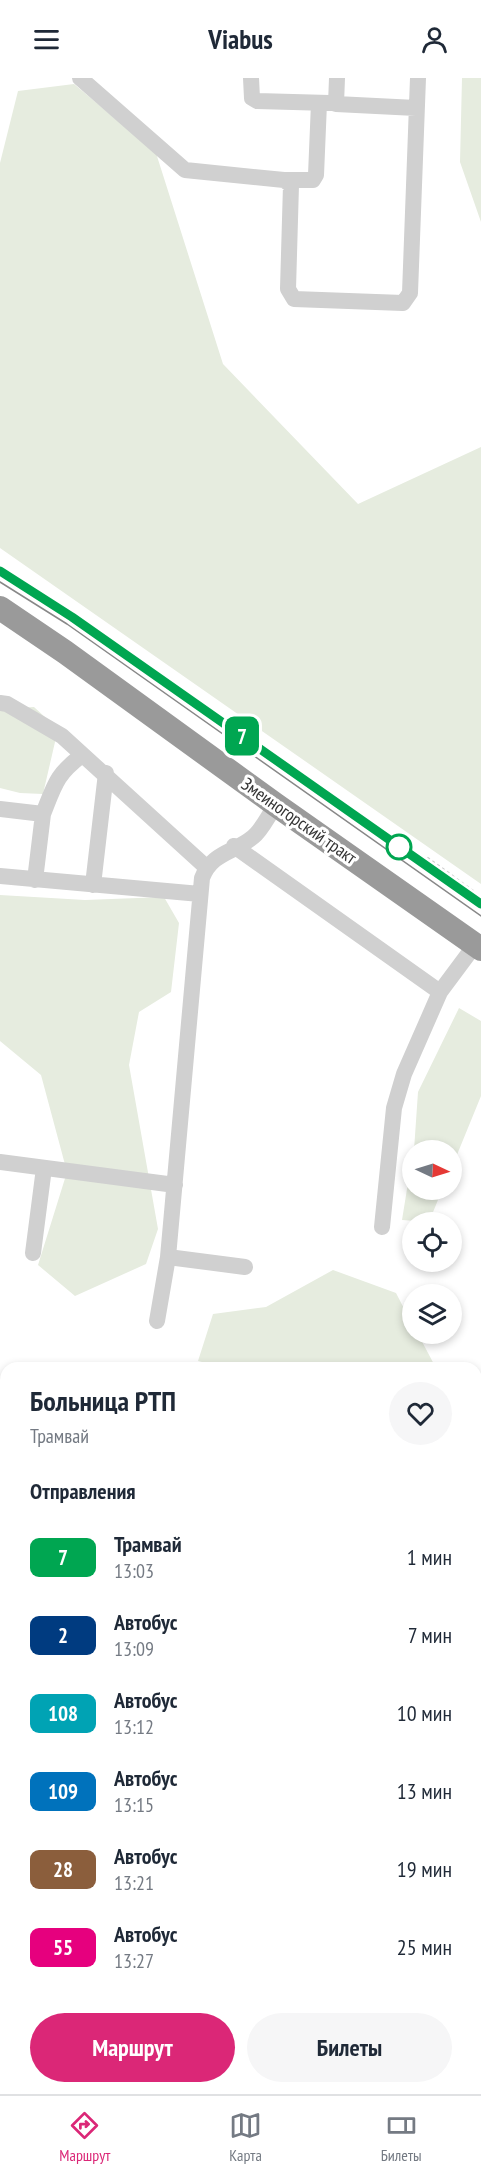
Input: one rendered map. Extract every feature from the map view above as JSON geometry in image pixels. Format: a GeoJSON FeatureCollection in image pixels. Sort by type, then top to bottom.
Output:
{"type":"FeatureCollection","features":[{"type":"Feature","properties":{"kind":"highway","name":"Змеиногорский тракт"},"geometry":{"type":"LineString","coordinates":[[0,608],[478,947]]}},
{"type":"Feature","properties":{"kind":"street"},"geometry":{"type":"LineString","coordinates":[[80,78],[185,170],[284,180],[313,180],[316,175],[319,103]]}},
{"type":"Feature","properties":{"kind":"street"},"geometry":{"type":"LineString","coordinates":[[251,78],[252,98],[257,101],[416,108]]}},
{"type":"Feature","properties":{"kind":"street"},"geometry":{"type":"LineString","coordinates":[[336,104],[337,78]]}},
{"type":"Feature","properties":{"kind":"street"},"geometry":{"type":"LineString","coordinates":[[284,180],[291,185],[292,194],[288,289],[294,299],[403,303],[410,293],[418,78]]}},
{"type":"Feature","properties":{"kind":"street"},"geometry":{"type":"LineString","coordinates":[[0,703],[7,704],[62,736],[106,773],[207,867]]}},
{"type":"Feature","properties":{"kind":"street"},"geometry":{"type":"LineString","coordinates":[[35,880],[43,814],[57,777],[65,767],[82,755]]}},
{"type":"Feature","properties":{"kind":"street"},"geometry":{"type":"LineString","coordinates":[[93,885],[106,773]]}},
{"type":"Feature","properties":{"kind":"street"},"geometry":{"type":"LineString","coordinates":[[157,1321],[168,1257],[200,894],[207,867],[220,854],[254,837],[276,805]]}},
{"type":"Feature","properties":{"kind":"street"},"geometry":{"type":"LineString","coordinates":[[0,809],[43,814]]}},
{"type":"Feature","properties":{"kind":"street"},"geometry":{"type":"LineString","coordinates":[[234,846],[440,992]]}},
{"type":"Feature","properties":{"kind":"street"},"geometry":{"type":"LineString","coordinates":[[0,876],[200,894]]}},
{"type":"Feature","properties":{"kind":"street"},"geometry":{"type":"LineString","coordinates":[[382,1227],[394,1108],[404,1074],[440,992],[478,947]]}},
{"type":"Feature","properties":{"kind":"street"},"geometry":{"type":"LineString","coordinates":[[0,1162],[175,1185]]}},
{"type":"Feature","properties":{"kind":"street"},"geometry":{"type":"LineString","coordinates":[[33,1253],[44,1168]]}},
{"type":"Feature","properties":{"kind":"street"},"geometry":{"type":"LineString","coordinates":[[168,1257],[245,1267]]}},
{"type":"Feature","properties":{"kind":"path"},"geometry":{"type":"LineString","coordinates":[[427,858],[474,892]]}},
{"type":"Feature","properties":{"kind":"shaded area"},"geometry":{"type":"Polygon","coordinates":[[[462,78],[481,78],[481,222],[460,162],[462,78]]]}},
{"type":"Feature","properties":{"kind":"shaded area"},"geometry":{"type":"Polygon","coordinates":[[[74,84],[156,153],[223,364],[358,504],[481,447],[481,884],[0,548],[0,163],[18,91],[74,84]]]}},
{"type":"Feature","properties":{"kind":"shaded area"},"geometry":{"type":"Polygon","coordinates":[[[34,707],[58,729],[43,794],[20,793],[0,788],[0,709],[34,707]]]}},
{"type":"Feature","properties":{"kind":"shaded area"},"geometry":{"type":"Polygon","coordinates":[[[0,895],[85,900],[164,897],[179,923],[171,992],[139,1012],[129,1065],[158,1229],[146,1264],[75,1296],[38,1265],[67,1172],[41,1075],[0,1041],[0,895]]]}},
{"type":"Feature","properties":{"kind":"shaded area"},"geometry":{"type":"Polygon","coordinates":[[[459,1008],[481,1021],[481,1096],[462,1143],[462,1140],[415,1140],[418,1092],[459,1008]]]}},
{"type":"Feature","properties":{"kind":"shaded area"},"geometry":{"type":"Polygon","coordinates":[[[405,1200],[438,1200],[433,1212],[403,1212],[405,1200]]]}},
{"type":"Feature","properties":{"kind":"shaded area"},"geometry":{"type":"Polygon","coordinates":[[[333,1270],[396,1293],[402,1305],[402,1344],[423,1344],[433,1362],[198,1361],[213,1314],[266,1307],[333,1270]]]}},
{"type":"Feature","properties":{"kind":"tram line"},"geometry":{"type":"LineString","coordinates":[[0,571],[72,617],[481,904]]}},
{"type":"Feature","properties":{"kind":"tram line","name":"7"},"geometry":{"type":"LineString","coordinates":[[0,571],[26,585],[481,904]]}},
{"type":"Feature","properties":{"kind":"tram line"},"geometry":{"type":"LineString","coordinates":[[0,582],[67,624],[481,916]]}}]}
